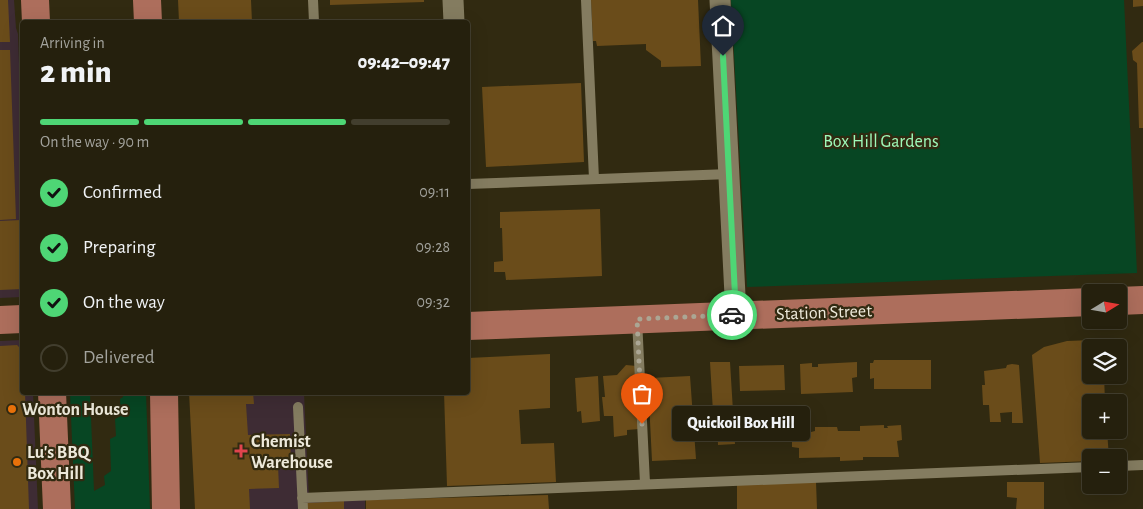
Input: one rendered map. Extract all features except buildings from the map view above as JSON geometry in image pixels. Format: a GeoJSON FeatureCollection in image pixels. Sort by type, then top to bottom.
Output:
{"type":"FeatureCollection","features":[{"type":"Feature","properties":{"kind":"main road"},"geometry":{"type":"LineString","coordinates":[[35,0],[36,20]]}},
{"type":"Feature","properties":{"kind":"main road"},"geometry":{"type":"LineString","coordinates":[[147,0],[148,20]]}},
{"type":"Feature","properties":{"kind":"main road"},"geometry":{"type":"LineString","coordinates":[[1128,301],[1143,300]]}},
{"type":"Feature","properties":{"kind":"main road","name":"Station Street"},"geometry":{"type":"LineString","coordinates":[[470,326],[1082,302]]}},
{"type":"Feature","properties":{"kind":"main road"},"geometry":{"type":"LineString","coordinates":[[0,320],[20,319]]}},
{"type":"Feature","properties":{"kind":"main road"},"geometry":{"type":"LineString","coordinates":[[52,395],[57,509]]}},
{"type":"Feature","properties":{"kind":"main road"},"geometry":{"type":"LineString","coordinates":[[164,395],[166,509]]}},
{"type":"Feature","properties":{"kind":"street"},"geometry":{"type":"LineString","coordinates":[[453,0],[454,20]]}},
{"type":"Feature","properties":{"kind":"street"},"geometry":{"type":"LineString","coordinates":[[720,0],[736,315]]}},
{"type":"Feature","properties":{"kind":"lane"},"geometry":{"type":"LineString","coordinates":[[313,0],[314,20]]}},
{"type":"Feature","properties":{"kind":"lane"},"geometry":{"type":"LineString","coordinates":[[586,0],[594,179]]}},
{"type":"Feature","properties":{"kind":"lane"},"geometry":{"type":"LineString","coordinates":[[470,184],[729,174]]}},
{"type":"Feature","properties":{"kind":"lane"},"geometry":{"type":"LineString","coordinates":[[637,319],[645,483]]}},
{"type":"Feature","properties":{"kind":"lane"},"geometry":{"type":"LineString","coordinates":[[298,407],[303,509]]}},
{"type":"Feature","properties":{"kind":"lane"},"geometry":{"type":"LineString","coordinates":[[1127,466],[1143,465]]}},
{"type":"Feature","properties":{"kind":"lane"},"geometry":{"type":"LineString","coordinates":[[302,498],[645,483],[1082,467]]}},
{"type":"Feature","properties":{"kind":"shaded area"},"geometry":{"type":"Polygon","coordinates":[[[0,0],[14,0],[18,34],[20,92],[20,297],[0,298],[0,0]]]}},
{"type":"Feature","properties":{"kind":"shaded area"},"geometry":{"type":"Polygon","coordinates":[[[20,340],[20,395],[33,395],[38,509],[0,509],[0,341],[20,340]]]}},
{"type":"Feature","properties":{"kind":"shaded area"},"geometry":{"type":"Polygon","coordinates":[[[193,395],[304,395],[309,499],[365,497],[365,509],[198,509],[193,395]]]}},
{"type":"Feature","properties":{"kind":"green space","name":"Box Hill Gardens"},"geometry":{"type":"Polygon","coordinates":[[[731,0],[1124,0],[1137,273],[747,287],[731,0]]]}},
{"type":"Feature","properties":{"kind":"green space"},"geometry":{"type":"Polygon","coordinates":[[[70,395],[90,395],[94,491],[105,485],[104,476],[111,471],[110,439],[116,436],[115,419],[121,416],[120,399],[123,395],[146,395],[150,509],[75,509],[70,395]]]}},
{"type":"Feature","properties":{"kind":"way so far"},"geometry":{"type":"LineString","coordinates":[[642,424],[637,319],[732,315]]}},
{"type":"Feature","properties":{"kind":"place","name":"Wonton House"},"geometry":{"type":"Point","coordinates":[12,409]}},
{"type":"Feature","properties":{"kind":"place","name":"Quickoil Box Hill"},"geometry":{"type":"Point","coordinates":[642,424]}},
{"type":"Feature","properties":{"kind":"place","name":"Chemist Warehouse"},"geometry":{"type":"Point","coordinates":[241,451]}},
{"type":"Feature","properties":{"kind":"place","name":"Lu's BBQ Box Hill"},"geometry":{"type":"Point","coordinates":[17,462]}},
{"type":"Feature","properties":{"kind":"route"},"geometry":{"type":"LineString","coordinates":[[723,56],[736,315],[732,315]]}}]}
